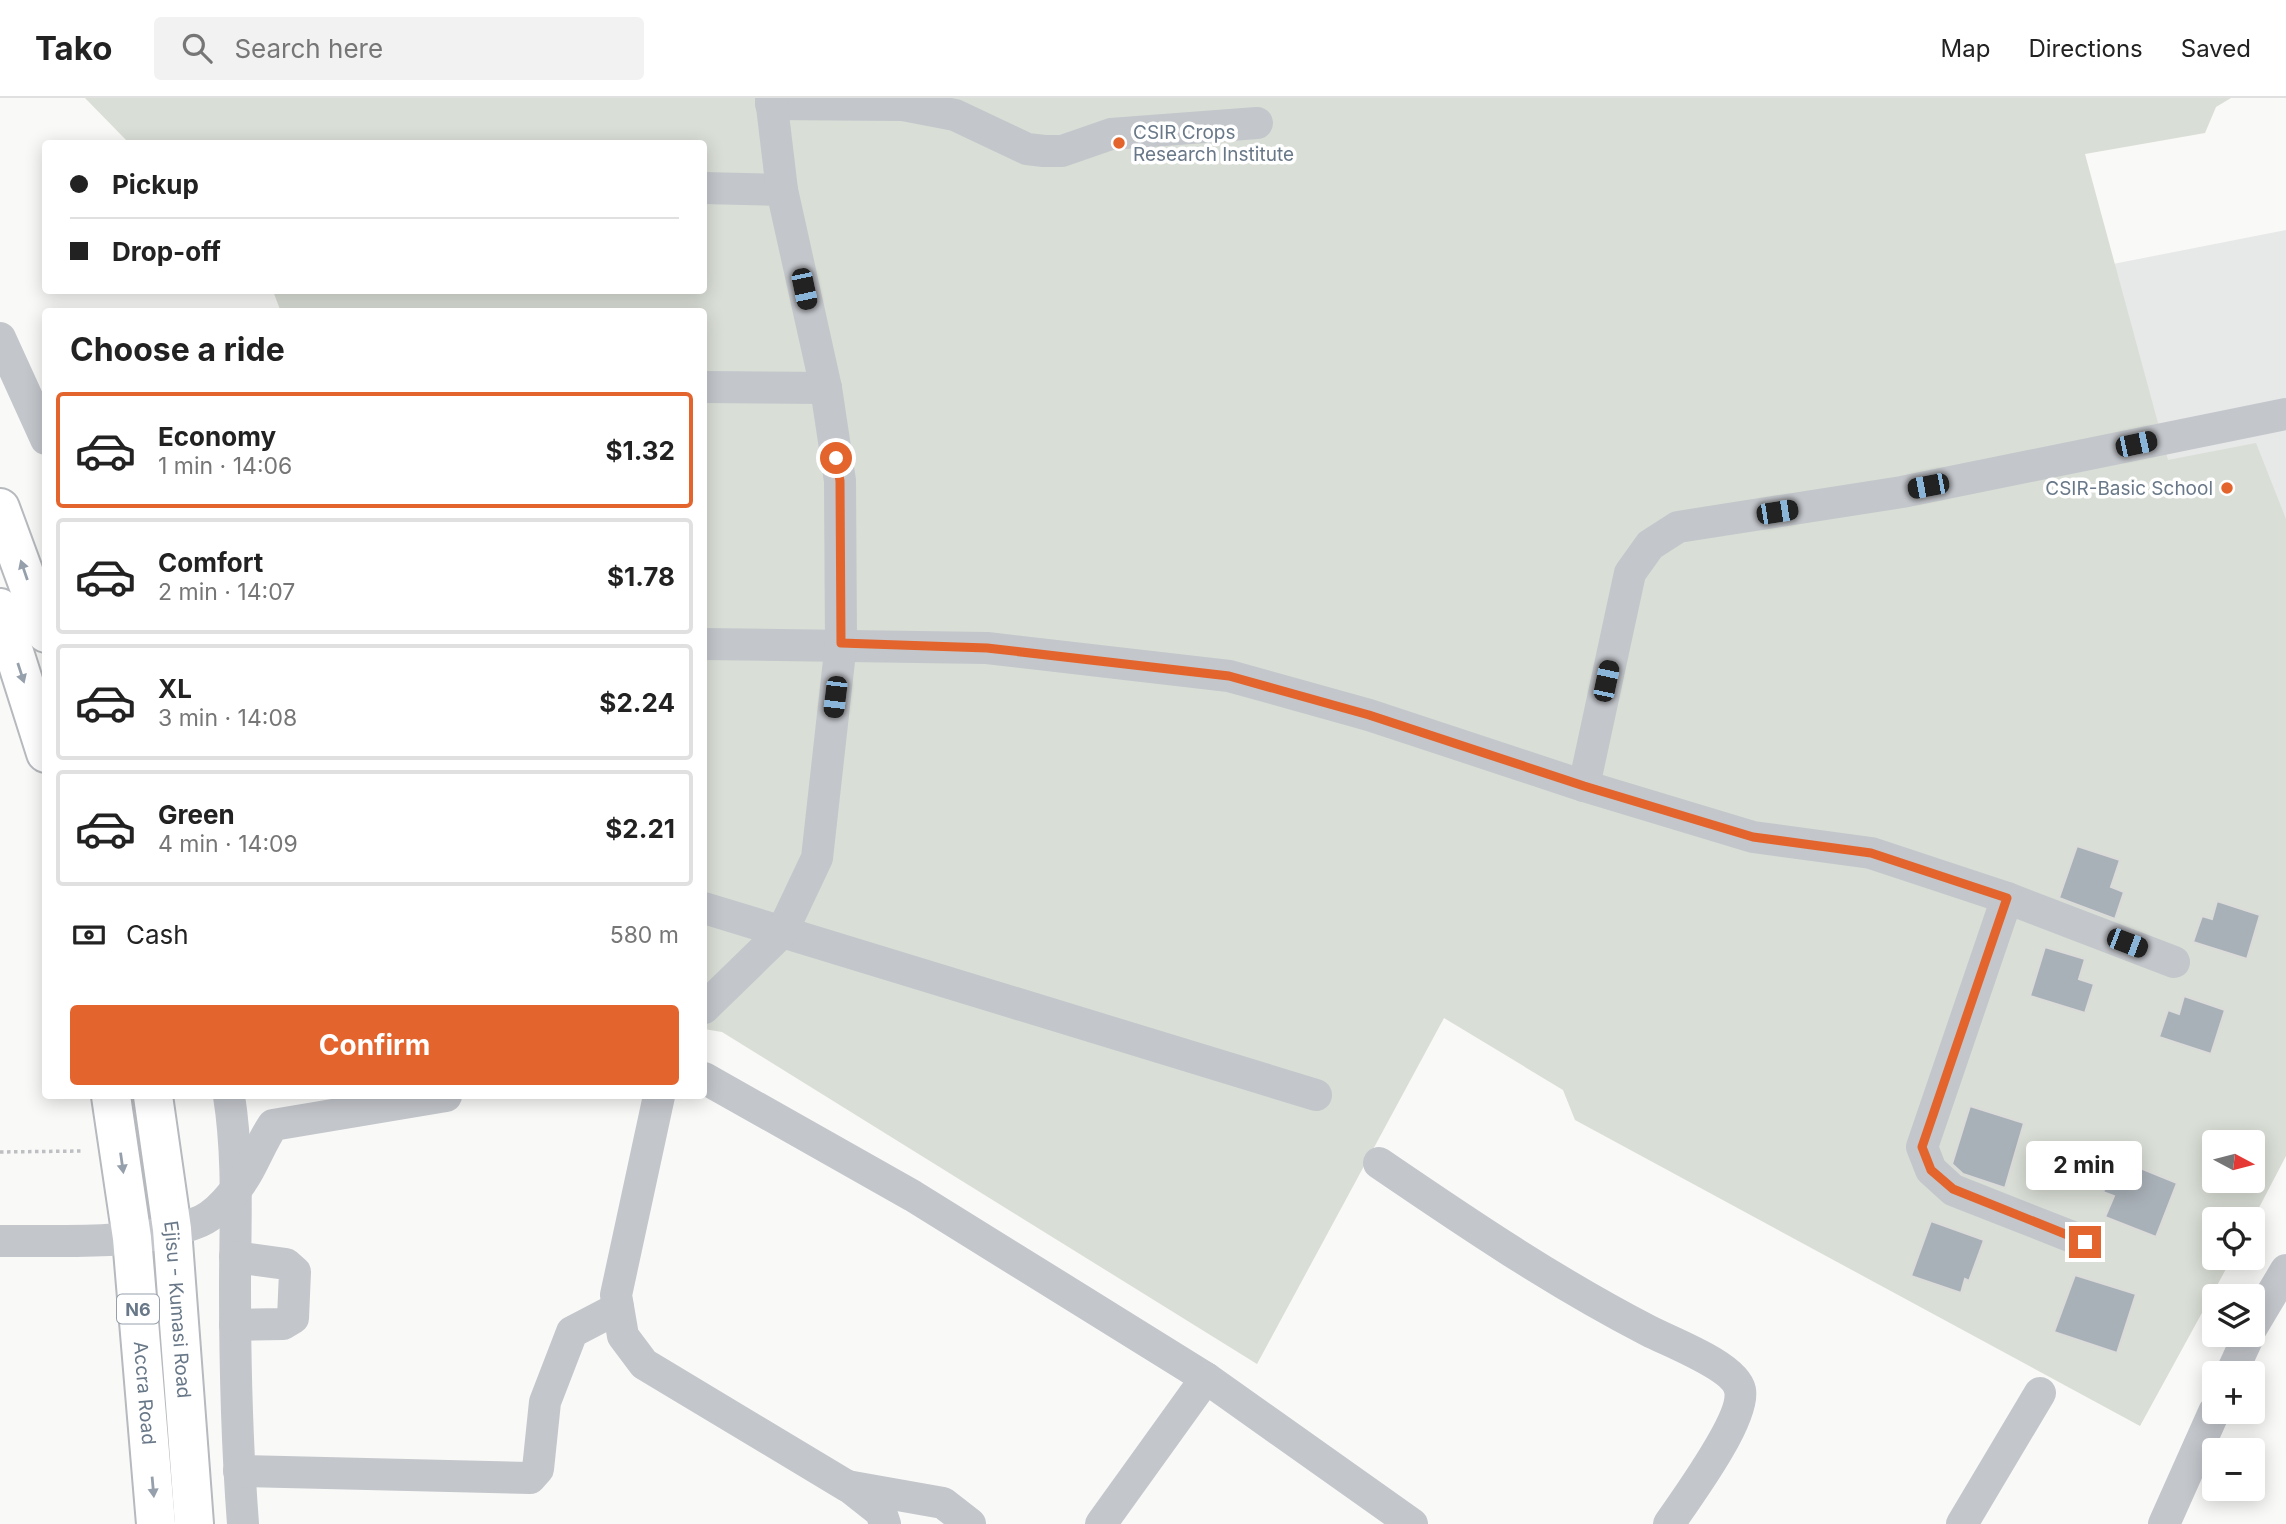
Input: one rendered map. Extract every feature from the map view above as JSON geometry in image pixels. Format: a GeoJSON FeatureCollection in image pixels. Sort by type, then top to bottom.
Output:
{"type":"FeatureCollection","features":[{"type":"Feature","properties":{"kind":"highway"},"geometry":{"type":"LineString","coordinates":[[0,508],[42,622]]}},
{"type":"Feature","properties":{"kind":"highway"},"geometry":{"type":"LineString","coordinates":[[0,608],[42,740]]}},
{"type":"Feature","properties":{"kind":"highway","name":"Accra Road"},"geometry":{"type":"LineString","coordinates":[[111,1099],[132,1238],[156,1524]]}},
{"type":"Feature","properties":{"kind":"highway","name":"Ejisu - Kumasi Road"},"geometry":{"type":"LineString","coordinates":[[153,1099],[172,1229],[194,1524]]}},
{"type":"Feature","properties":{"kind":"street"},"geometry":{"type":"LineString","coordinates":[[707,1005],[782,932],[817,858],[841,643],[840,481],[826,388],[782,190],[771,101],[903,105],[955,115],[1027,149],[1044,151],[1062,151],[1111,134],[1257,123]]}},
{"type":"Feature","properties":{"kind":"street"},"geometry":{"type":"LineString","coordinates":[[707,188],[782,190]]}},
{"type":"Feature","properties":{"kind":"street"},"geometry":{"type":"LineString","coordinates":[[0,338],[42,430]]}},
{"type":"Feature","properties":{"kind":"street"},"geometry":{"type":"LineString","coordinates":[[707,387],[826,388]]}},
{"type":"Feature","properties":{"kind":"street"},"geometry":{"type":"LineString","coordinates":[[1584,786],[1630,573],[1650,545],[1678,527],[1902,492],[2286,414]]}},
{"type":"Feature","properties":{"kind":"street"},"geometry":{"type":"LineString","coordinates":[[707,644],[841,643],[987,648],[1229,676],[1369,715],[1584,786],[1753,837],[1871,853],[2007,898],[2174,962]]}},
{"type":"Feature","properties":{"kind":"street"},"geometry":{"type":"LineString","coordinates":[[2007,898],[1922,1147],[1931,1170],[1953,1189],[2085,1242]]}},
{"type":"Feature","properties":{"kind":"street"},"geometry":{"type":"LineString","coordinates":[[707,909],[1316,1095]]}},
{"type":"Feature","properties":{"kind":"street"},"geometry":{"type":"LineString","coordinates":[[707,1080],[914,1196],[1206,1378],[1412,1524]]}},
{"type":"Feature","properties":{"kind":"street"},"geometry":{"type":"LineString","coordinates":[[229,1099],[236,1142],[235,1325],[243,1524]]}},
{"type":"Feature","properties":{"kind":"street"},"geometry":{"type":"LineString","coordinates":[[0,1241],[132,1238],[203,1221],[234,1193],[252,1167],[260,1144],[274,1125],[428,1099]]}},
{"type":"Feature","properties":{"kind":"street"},"geometry":{"type":"LineString","coordinates":[[658,1099],[616,1295],[623,1336],[644,1364],[847,1486],[881,1513],[885,1524]]}},
{"type":"Feature","properties":{"kind":"street"},"geometry":{"type":"LineString","coordinates":[[1379,1163],[1523,1260],[1589,1300],[1709,1361],[1735,1378],[1740,1391],[1740,1404],[1731,1427],[1669,1524]]}},
{"type":"Feature","properties":{"kind":"street"},"geometry":{"type":"LineString","coordinates":[[235,1257],[286,1264],[295,1272],[293,1318],[283,1324],[235,1325]]}},
{"type":"Feature","properties":{"kind":"street"},"geometry":{"type":"LineString","coordinates":[[2265,1305],[2286,1270]]}},
{"type":"Feature","properties":{"kind":"street"},"geometry":{"type":"LineString","coordinates":[[239,1471],[530,1478],[538,1469],[545,1402],[572,1332],[618,1308]]}},
{"type":"Feature","properties":{"kind":"street"},"geometry":{"type":"LineString","coordinates":[[1101,1524],[1206,1378]]}},
{"type":"Feature","properties":{"kind":"street"},"geometry":{"type":"LineString","coordinates":[[1962,1524],[2040,1393]]}},
{"type":"Feature","properties":{"kind":"street"},"geometry":{"type":"LineString","coordinates":[[2164,1524],[2209,1424]]}},
{"type":"Feature","properties":{"kind":"street"},"geometry":{"type":"LineString","coordinates":[[847,1486],[943,1503],[970,1524]]}},
{"type":"Feature","properties":{"kind":"path"},"geometry":{"type":"LineString","coordinates":[[0,1152],[81,1151]]}},
{"type":"Feature","properties":{"kind":"shaded area"},"geometry":{"type":"Polygon","coordinates":[[[85,98],[2231,98],[2216,107],[2205,133],[2085,154],[2168,460],[2256,443],[2286,519],[2286,1156],[2259,1207],[2202,1207],[2202,1270],[2225,1270],[2218,1284],[2202,1284],[2202,1313],[2140,1426],[1575,1120],[1563,1090],[1444,1018],[1257,1364],[722,1032],[707,1030],[707,308],[279,308],[274,294],[707,294],[707,140],[126,140],[85,98]]]}},
{"type":"Feature","properties":{"kind":"shaded area","name":"CSIR-Basic School"},"geometry":{"type":"Polygon","coordinates":[[[2286,230],[2286,710],[2232,725],[2108,265],[2286,230]]]}},
{"type":"Feature","properties":{"kind":"building"},"geometry":{"type":"Polygon","coordinates":[[[2077,846],[2120,860],[2111,887],[2124,892],[2115,919],[2059,898],[2077,846]]]}},
{"type":"Feature","properties":{"kind":"building"},"geometry":{"type":"Polygon","coordinates":[[[2217,901],[2260,915],[2247,959],[2193,942],[2202,916],[2212,919],[2217,901]]]}},
{"type":"Feature","properties":{"kind":"building"},"geometry":{"type":"Polygon","coordinates":[[[2045,947],[2085,959],[2079,979],[2094,984],[2085,1013],[2030,996],[2045,947]]]}},
{"type":"Feature","properties":{"kind":"building"},"geometry":{"type":"Polygon","coordinates":[[[2184,996],[2225,1010],[2211,1054],[2159,1037],[2168,1010],[2179,1014],[2184,996]]]}},
{"type":"Feature","properties":{"kind":"building"},"geometry":{"type":"Polygon","coordinates":[[[1970,1106],[2024,1123],[2005,1188],[1963,1174],[1952,1164],[1970,1106]]]}},
{"type":"Feature","properties":{"kind":"building"},"geometry":{"type":"Polygon","coordinates":[[[2123,1161],[2177,1183],[2156,1237],[2105,1217],[2114,1196],[2103,1192],[2110,1176],[2116,1178],[2123,1161]]]}},
{"type":"Feature","properties":{"kind":"building"},"geometry":{"type":"Polygon","coordinates":[[[1931,1221],[1984,1240],[1969,1281],[1965,1279],[1961,1293],[1911,1276],[1931,1221]]]}},
{"type":"Feature","properties":{"kind":"building"},"geometry":{"type":"Polygon","coordinates":[[[2075,1275],[2136,1294],[2117,1353],[2054,1332],[2075,1275]]]}},
{"type":"Feature","properties":{"kind":"place","name":"CSIR Crops Research Institute"},"geometry":{"type":"Point","coordinates":[1119,143]}},
{"type":"Feature","properties":{"kind":"place","name":"CSIR-Basic School"},"geometry":{"type":"Point","coordinates":[2227,488]}},
{"type":"Feature","properties":{"kind":"route"},"geometry":{"type":"LineString","coordinates":[[836,458],[840,481],[841,643],[987,648],[1229,676],[1369,715],[1584,786],[1753,837],[1871,853],[2007,898],[1922,1147],[1931,1170],[1953,1189],[2085,1242]]}}]}
